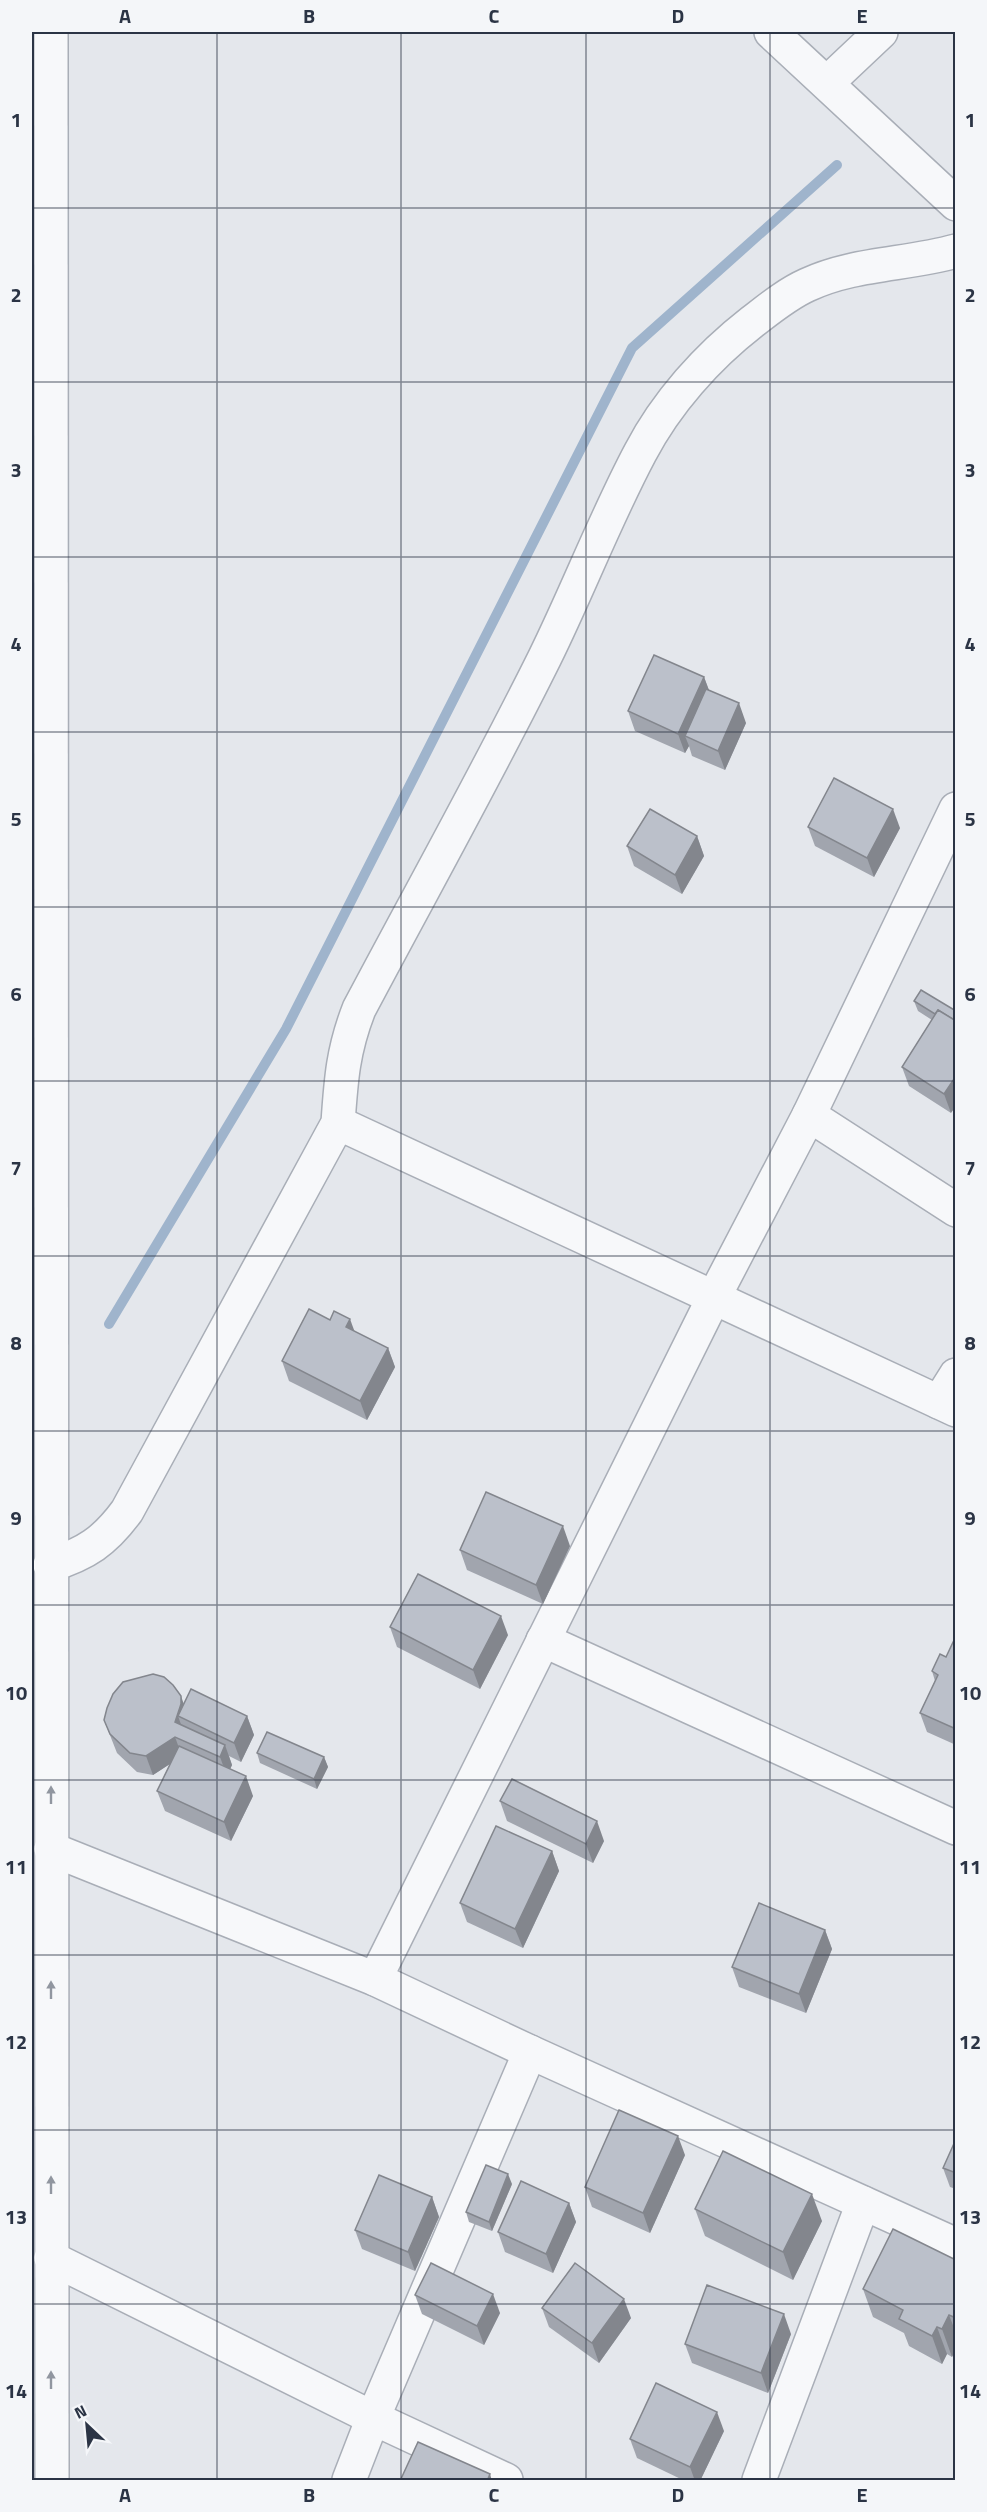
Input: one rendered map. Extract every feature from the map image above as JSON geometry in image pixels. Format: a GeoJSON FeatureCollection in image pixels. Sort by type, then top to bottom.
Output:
{"type":"FeatureCollection","features":[{"type":"Feature","properties":{"kind":"street"},"geometry":{"type":"LineString","coordinates":[[51,32],[52,2481]]}},
{"type":"Feature","properties":{"kind":"street"},"geometry":{"type":"LineString","coordinates":[[771,32],[828,82],[956,204]]}},
{"type":"Feature","properties":{"kind":"street"},"geometry":{"type":"LineString","coordinates":[[828,82],[881,32]]}},
{"type":"Feature","properties":{"kind":"street"},"geometry":{"type":"LineString","coordinates":[[50,1565],[76,1557],[96,1545],[114,1528],[127,1511],[338,1123],[341,1066],[348,1036],[359,1009],[545,656],[640,452],[669,407],[708,361],[740,332],[806,285],[846,270],[938,256],[956,250]]}},
{"type":"Feature","properties":{"kind":"street"},"geometry":{"type":"LineString","coordinates":[[375,1979],[714,1297],[809,1115],[956,809]]}},
{"type":"Feature","properties":{"kind":"street"},"geometry":{"type":"LineString","coordinates":[[809,1115],[956,1210]]}},
{"type":"Feature","properties":{"kind":"street"},"geometry":{"type":"LineString","coordinates":[[338,1123],[714,1297],[950,1395]]}},
{"type":"Feature","properties":{"kind":"street"},"geometry":{"type":"LineString","coordinates":[[543,1640],[956,1828]]}},
{"type":"Feature","properties":{"kind":"street"},"geometry":{"type":"LineString","coordinates":[[51,1849],[375,1979],[530,2052],[956,2245]]}},
{"type":"Feature","properties":{"kind":"street"},"geometry":{"type":"LineString","coordinates":[[349,2481],[373,2418],[530,2052]]}},
{"type":"Feature","properties":{"kind":"street"},"geometry":{"type":"LineString","coordinates":[[759,2481],[863,2203]]}},
{"type":"Feature","properties":{"kind":"street"},"geometry":{"type":"LineString","coordinates":[[51,2258],[373,2418],[506,2481]]}},
{"type":"Feature","properties":{"kind":"building"},"geometry":{"type":"Polygon","coordinates":[[[654,655],[704,677],[678,734],[628,711],[654,655]]]}},
{"type":"Feature","properties":{"kind":"building"},"geometry":{"type":"Polygon","coordinates":[[[706,689],[739,703],[718,751],[685,736],[706,689]]]}},
{"type":"Feature","properties":{"kind":"building"},"geometry":{"type":"Polygon","coordinates":[[[834,778],[893,809],[867,858],[808,827],[834,778]]]}},
{"type":"Feature","properties":{"kind":"building"},"geometry":{"type":"Polygon","coordinates":[[[650,809],[697,836],[675,875],[627,846],[650,809]]]}},
{"type":"Feature","properties":{"kind":"building"},"geometry":{"type":"Polygon","coordinates":[[[921,990],[956,1011],[956,1021],[938,1010],[935,1014],[914,1001],[921,990]]]}},
{"type":"Feature","properties":{"kind":"building"},"geometry":{"type":"Polygon","coordinates":[[[938,1010],[956,1021],[956,1076],[944,1094],[902,1067],[938,1010]]]}},
{"type":"Feature","properties":{"kind":"building"},"geometry":{"type":"Polygon","coordinates":[[[309,1309],[330,1320],[334,1311],[350,1319],[346,1327],[388,1348],[360,1401],[282,1361],[309,1309]]]}},
{"type":"Feature","properties":{"kind":"building"},"geometry":{"type":"Polygon","coordinates":[[[486,1492],[563,1526],[536,1585],[460,1550],[486,1492]]]}},
{"type":"Feature","properties":{"kind":"building"},"geometry":{"type":"Polygon","coordinates":[[[418,1574],[501,1616],[473,1670],[390,1627],[418,1574]]]}},
{"type":"Feature","properties":{"kind":"building"},"geometry":{"type":"Polygon","coordinates":[[[955,1638],[956,1729],[920,1713],[938,1675],[932,1671],[940,1654],[946,1657],[955,1638]]]}},
{"type":"Feature","properties":{"kind":"building"},"geometry":{"type":"Polygon","coordinates":[[[153,1674],[164,1677],[181,1696],[175,1722],[225,1745],[220,1757],[175,1737],[146,1756],[130,1753],[110,1734],[104,1720],[113,1694],[123,1682],[153,1674]]]}},
{"type":"Feature","properties":{"kind":"building"},"geometry":{"type":"Polygon","coordinates":[[[191,1689],[247,1716],[234,1743],[178,1716],[191,1689]]]}},
{"type":"Feature","properties":{"kind":"building"},"geometry":{"type":"Polygon","coordinates":[[[267,1732],[324,1757],[314,1779],[257,1753],[267,1732]]]}},
{"type":"Feature","properties":{"kind":"building"},"geometry":{"type":"Polygon","coordinates":[[[179,1746],[246,1776],[224,1822],[157,1791],[179,1746]]]}},
{"type":"Feature","properties":{"kind":"building"},"geometry":{"type":"Polygon","coordinates":[[[512,1779],[597,1821],[586,1844],[500,1801],[512,1779]]]}},
{"type":"Feature","properties":{"kind":"building"},"geometry":{"type":"Polygon","coordinates":[[[496,1826],[552,1851],[515,1929],[460,1903],[496,1826]]]}},
{"type":"Feature","properties":{"kind":"building"},"geometry":{"type":"Polygon","coordinates":[[[759,1903],[825,1930],[799,1994],[732,1967],[759,1903]]]}},
{"type":"Feature","properties":{"kind":"building"},"geometry":{"type":"Polygon","coordinates":[[[619,2110],[678,2136],[643,2213],[585,2187],[619,2110]]]}},
{"type":"Feature","properties":{"kind":"building"},"geometry":{"type":"Polygon","coordinates":[[[956,2139],[956,2173],[943,2168],[956,2139]]]}},
{"type":"Feature","properties":{"kind":"building"},"geometry":{"type":"Polygon","coordinates":[[[723,2151],[812,2194],[783,2252],[695,2209],[723,2151]]]}},
{"type":"Feature","properties":{"kind":"building"},"geometry":{"type":"Polygon","coordinates":[[[486,2165],[508,2174],[489,2222],[466,2212],[486,2165]]]}},
{"type":"Feature","properties":{"kind":"building"},"geometry":{"type":"Polygon","coordinates":[[[379,2175],[432,2197],[408,2252],[355,2230],[379,2175]]]}},
{"type":"Feature","properties":{"kind":"building"},"geometry":{"type":"Polygon","coordinates":[[[521,2181],[569,2203],[546,2254],[498,2232],[521,2181]]]}},
{"type":"Feature","properties":{"kind":"building"},"geometry":{"type":"Polygon","coordinates":[[[893,2229],[956,2260],[956,2318],[949,2315],[942,2329],[937,2327],[932,2336],[899,2319],[903,2310],[863,2289],[893,2229]]]}},
{"type":"Feature","properties":{"kind":"building"},"geometry":{"type":"Polygon","coordinates":[[[431,2263],[493,2294],[477,2326],[415,2295],[431,2263]]]}},
{"type":"Feature","properties":{"kind":"building"},"geometry":{"type":"Polygon","coordinates":[[[575,2263],[624,2299],[592,2343],[542,2308],[575,2263]]]}},
{"type":"Feature","properties":{"kind":"building"},"geometry":{"type":"Polygon","coordinates":[[[707,2285],[784,2314],[761,2373],[685,2344],[707,2285]]]}},
{"type":"Feature","properties":{"kind":"building"},"geometry":{"type":"Polygon","coordinates":[[[656,2383],[717,2412],[690,2467],[630,2439],[656,2383]]]}},
{"type":"Feature","properties":{"kind":"building"},"geometry":{"type":"Polygon","coordinates":[[[418,2442],[490,2474],[487,2481],[400,2481],[418,2442]]]}},
{"type":"Feature","properties":{"kind":"waterway"},"geometry":{"type":"LineString","coordinates":[[109,1324],[286,1029],[632,348],[837,165]]}}]}
